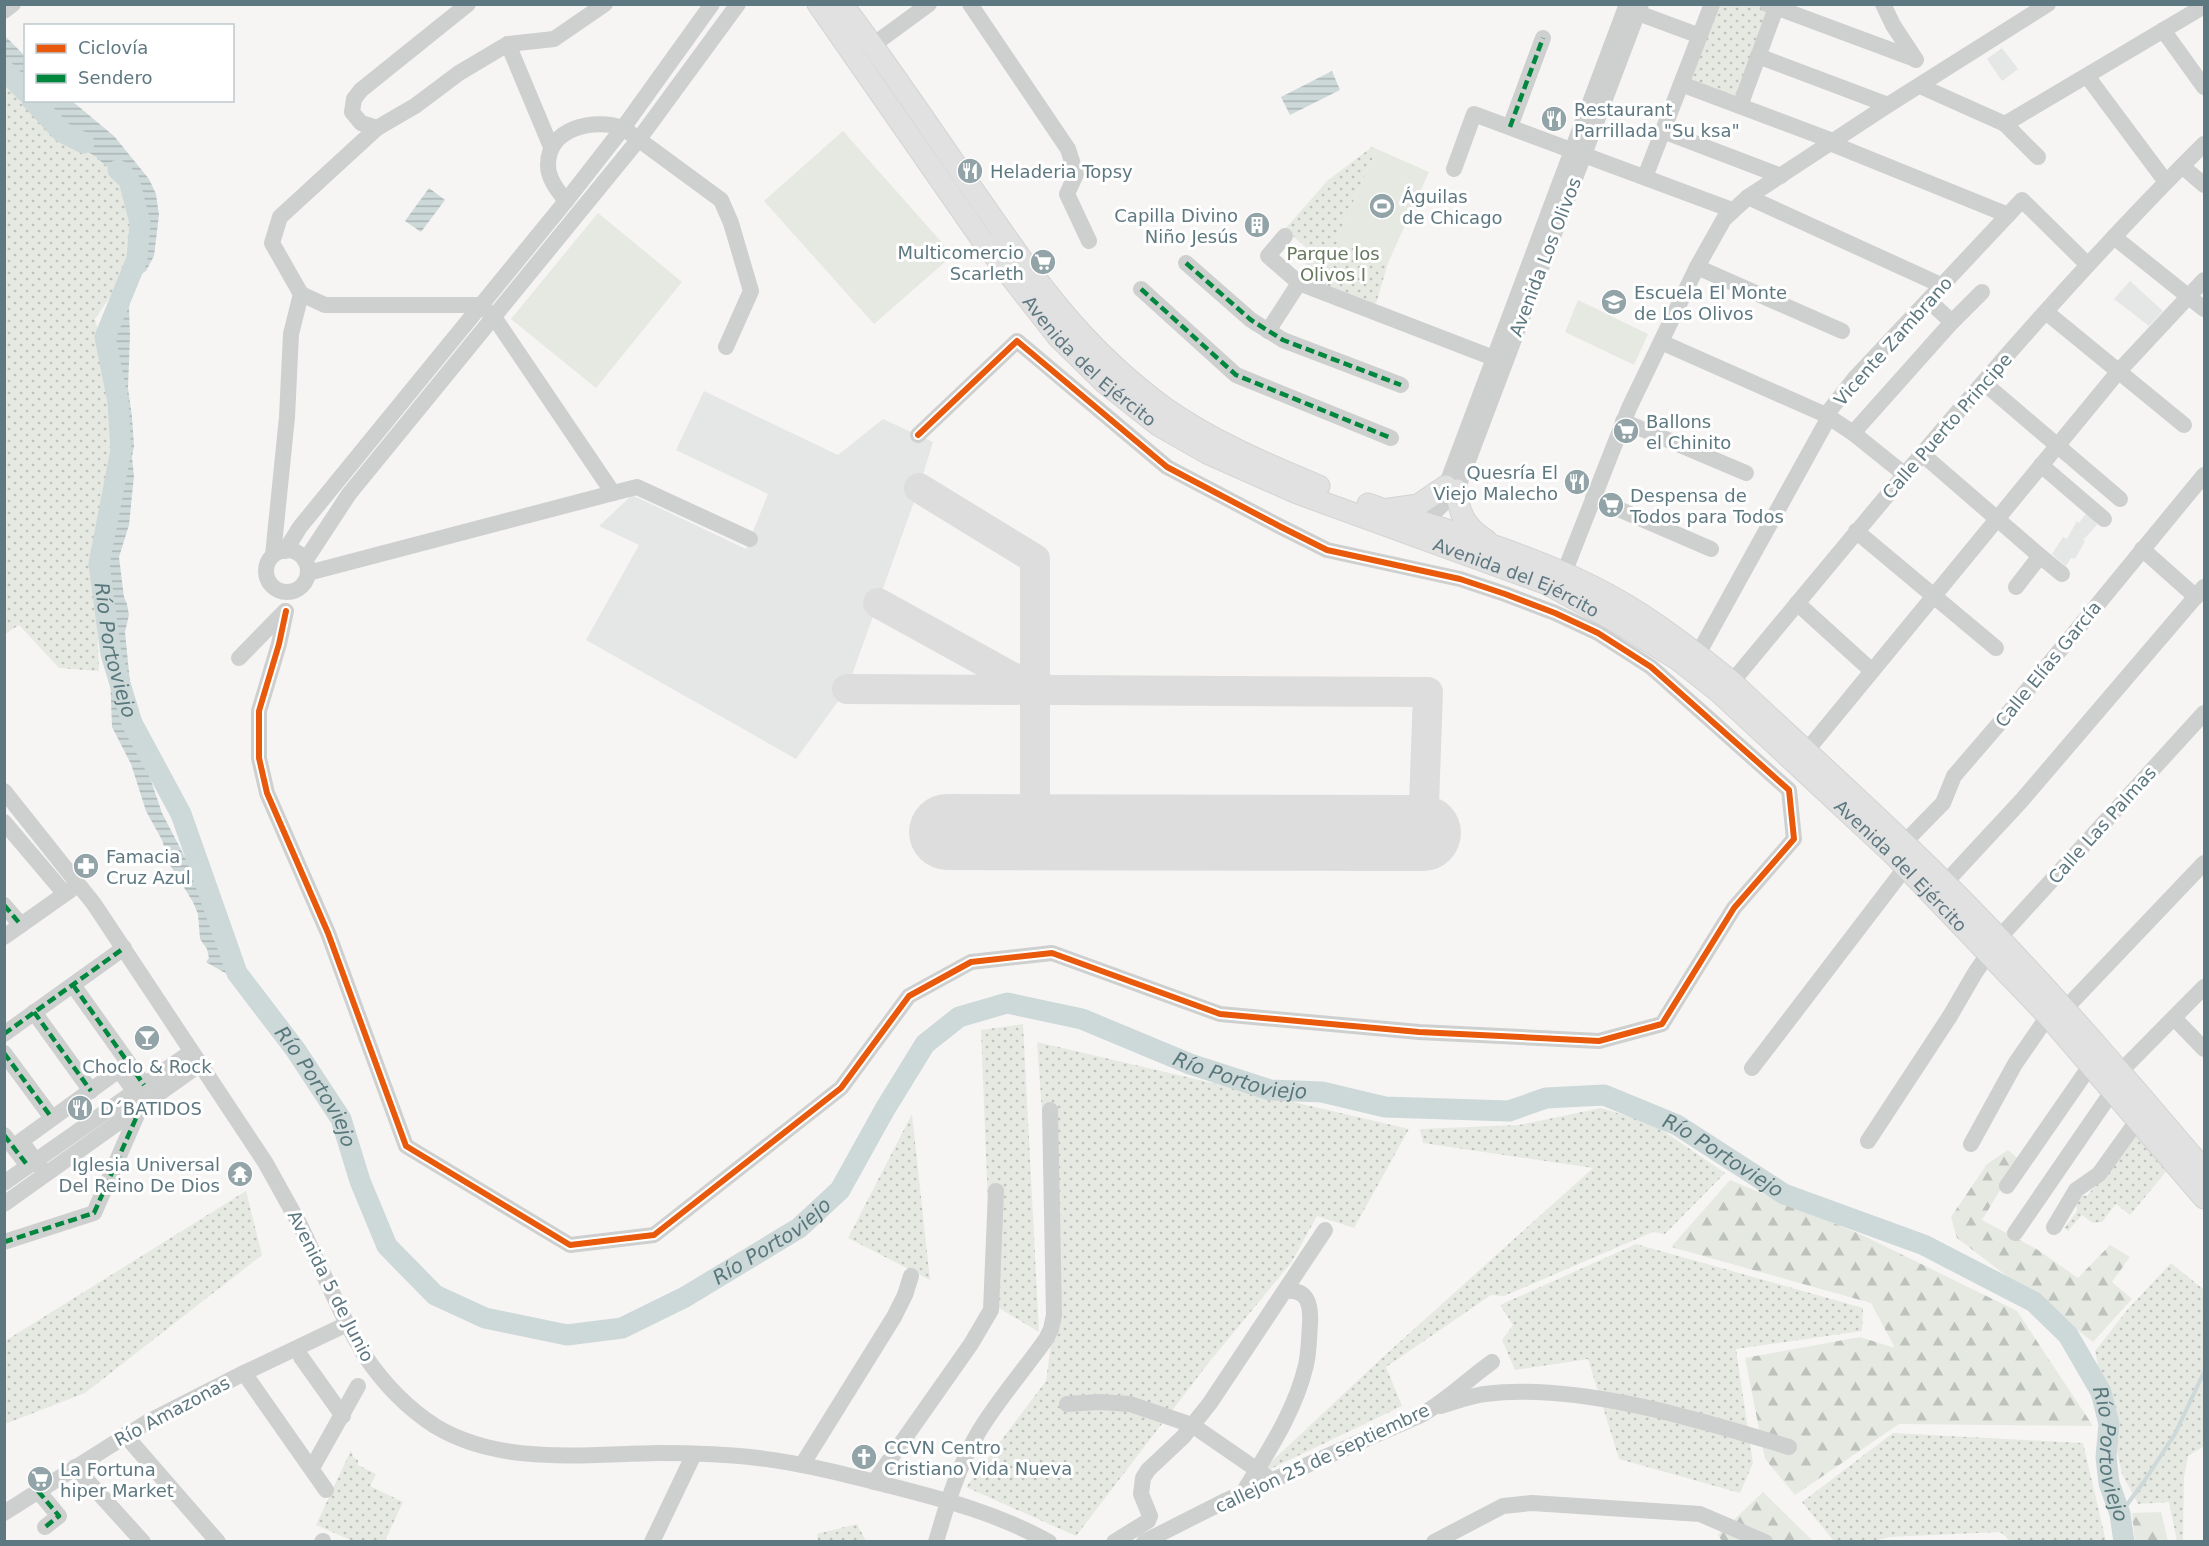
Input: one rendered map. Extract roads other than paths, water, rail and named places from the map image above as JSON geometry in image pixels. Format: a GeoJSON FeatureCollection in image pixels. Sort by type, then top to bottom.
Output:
{"type":"FeatureCollection","features":[{"type":"Feature","properties":{"kind":"main road","name":"Avenida del Ejército"},"geometry":{"type":"LineString","coordinates":[[818,4],[982,240],[1058,337],[1105,383],[1158,425],[1209,454],[1269,482],[1383,516],[1420,521],[1564,573],[1629,606],[1726,687],[1994,945],[2096,1058],[2205,1170]]}},
{"type":"Feature","properties":{"kind":"main road","name":"Avenida del Ejército"},"geometry":{"type":"LineString","coordinates":[[842,4],[873,45],[1032,275],[1076,329],[1120,372],[1166,408],[1206,433],[1259,460],[1467,554],[1547,584],[1692,660]]}},
{"type":"Feature","properties":{"kind":"main road"},"geometry":{"type":"LineString","coordinates":[[1383,516],[1449,494],[1465,521],[1476,534],[1499,549]]}},
{"type":"Feature","properties":{"kind":"main road","name":"Avenida del Ejército"},"geometry":{"type":"LineString","coordinates":[[1901,855],[1945,883],[1994,945]]}},
{"type":"Feature","properties":{"kind":"main road","name":"Avenida del Ejército"},"geometry":{"type":"LineString","coordinates":[[2119,1080],[2138,1121],[2205,1198]]}},
{"type":"Feature","properties":{"kind":"street"},"geometry":{"type":"LineString","coordinates":[[4,11],[13,4]]}},
{"type":"Feature","properties":{"kind":"street"},"geometry":{"type":"LineString","coordinates":[[377,129],[361,123],[352,112],[354,99],[361,90],[468,4]]}},
{"type":"Feature","properties":{"kind":"street"},"geometry":{"type":"LineString","coordinates":[[605,4],[554,39],[508,44],[459,73],[415,106],[377,129],[280,217],[272,243],[301,294],[325,305],[480,305],[494,317],[613,493]]}},
{"type":"Feature","properties":{"kind":"street"},"geometry":{"type":"LineString","coordinates":[[712,4],[623,128],[566,201],[266,567],[271,586],[283,592],[297,590],[306,580],[306,567],[349,494],[639,139],[738,4]]}},
{"type":"Feature","properties":{"kind":"street"},"geometry":{"type":"LineString","coordinates":[[853,54],[873,45],[929,4]]}},
{"type":"Feature","properties":{"kind":"street"},"geometry":{"type":"LineString","coordinates":[[969,4],[1068,149],[1076,167],[1076,174],[1067,194],[1089,241]]}},
{"type":"Feature","properties":{"kind":"street"},"geometry":{"type":"LineString","coordinates":[[1645,177],[1712,4]]}},
{"type":"Feature","properties":{"kind":"street"},"geometry":{"type":"LineString","coordinates":[[1883,4],[1893,25],[1915,59],[1925,82],[2005,124],[2038,157]]}},
{"type":"Feature","properties":{"kind":"street"},"geometry":{"type":"LineString","coordinates":[[1564,573],[1623,421],[1697,267],[1716,231],[1732,210],[1831,142],[2049,4]]}},
{"type":"Feature","properties":{"kind":"street"},"geometry":{"type":"LineString","coordinates":[[1740,106],[1758,56],[1771,6],[1915,59]]}},
{"type":"Feature","properties":{"kind":"street"},"geometry":{"type":"LineString","coordinates":[[2005,124],[2205,6]]}},
{"type":"Feature","properties":{"kind":"street"},"geometry":{"type":"LineString","coordinates":[[1635,7],[1700,36]]}},
{"type":"Feature","properties":{"kind":"street","name":"Avenida Los Olivos"},"geometry":{"type":"LineString","coordinates":[[1449,494],[1635,7]]}},
{"type":"Feature","properties":{"kind":"street"},"geometry":{"type":"LineString","coordinates":[[2163,30],[2205,87]]}},
{"type":"Feature","properties":{"kind":"street"},"geometry":{"type":"LineString","coordinates":[[1510,127],[1543,38]]}},
{"type":"Feature","properties":{"kind":"street"},"geometry":{"type":"LineString","coordinates":[[508,44],[551,147],[548,165],[552,181],[566,201]]}},
{"type":"Feature","properties":{"kind":"street"},"geometry":{"type":"LineString","coordinates":[[1758,56],[1888,105]]}},
{"type":"Feature","properties":{"kind":"street"},"geometry":{"type":"LineString","coordinates":[[2087,76],[2166,182]]}},
{"type":"Feature","properties":{"kind":"street"},"geometry":{"type":"LineString","coordinates":[[1682,84],[2008,215]]}},
{"type":"Feature","properties":{"kind":"street"},"geometry":{"type":"LineString","coordinates":[[1454,169],[1474,114],[1732,210]]}},
{"type":"Feature","properties":{"kind":"street"},"geometry":{"type":"LineString","coordinates":[[551,147],[566,132],[591,124],[610,124],[623,128],[721,200],[731,223],[751,291],[726,347]]}},
{"type":"Feature","properties":{"kind":"street"},"geometry":{"type":"LineString","coordinates":[[1663,131],[1781,176]]}},
{"type":"Feature","properties":{"kind":"street","name":"Calle Puerto Principe"},"geometry":{"type":"LineString","coordinates":[[1726,687],[1904,474],[2046,312],[2166,182],[2205,144]]}},
{"type":"Feature","properties":{"kind":"street"},"geometry":{"type":"LineString","coordinates":[[2182,166],[2205,185]]}},
{"type":"Feature","properties":{"kind":"street"},"geometry":{"type":"LineString","coordinates":[[1748,197],[1943,286]]}},
{"type":"Feature","properties":{"kind":"street","name":"Vicente Zambrano"},"geometry":{"type":"LineString","coordinates":[[1692,660],[1827,416],[1855,378],[2022,200],[2088,265]]}},
{"type":"Feature","properties":{"kind":"street"},"geometry":{"type":"LineString","coordinates":[[1285,236],[1268,256],[1299,283],[1499,360]]}},
{"type":"Feature","properties":{"kind":"street"},"geometry":{"type":"LineString","coordinates":[[2114,237],[2205,309]]}},
{"type":"Feature","properties":{"kind":"street"},"geometry":{"type":"LineString","coordinates":[[1186,263],[1251,320],[1283,340],[1401,385]]}},
{"type":"Feature","properties":{"kind":"street"},"geometry":{"type":"LineString","coordinates":[[1697,267],[1842,331]]}},
{"type":"Feature","properties":{"kind":"street"},"geometry":{"type":"LineString","coordinates":[[1801,757],[2118,372],[2205,280]]}},
{"type":"Feature","properties":{"kind":"street"},"geometry":{"type":"LineString","coordinates":[[1268,331],[1299,283]]}},
{"type":"Feature","properties":{"kind":"street"},"geometry":{"type":"LineString","coordinates":[[1141,289],[1236,375],[1391,438]]}},
{"type":"Feature","properties":{"kind":"street"},"geometry":{"type":"LineString","coordinates":[[1853,433],[1952,322],[1982,292]]}},
{"type":"Feature","properties":{"kind":"street"},"geometry":{"type":"LineString","coordinates":[[279,553],[291,334],[301,294]]}},
{"type":"Feature","properties":{"kind":"street"},"geometry":{"type":"LineString","coordinates":[[1929,301],[1952,322]]}},
{"type":"Feature","properties":{"kind":"street"},"geometry":{"type":"LineString","coordinates":[[2046,312],[2184,425]]}},
{"type":"Feature","properties":{"kind":"street"},"geometry":{"type":"LineString","coordinates":[[283,592],[286,611],[279,644],[259,711],[259,759],[267,793],[328,933],[406,1146],[570,1245],[654,1235],[841,1088],[909,996],[971,962],[1052,953],[1220,1014],[1419,1032],[1599,1041],[1662,1024],[1734,908],[1794,839],[1789,790],[1650,667],[1598,633],[1555,613],[1505,594],[1460,579],[1327,550],[1281,527],[1167,467],[1017,341],[918,435]]}},
{"type":"Feature","properties":{"kind":"street"},"geometry":{"type":"LineString","coordinates":[[1661,342],[1827,416],[1853,433],[1904,474]]}},
{"type":"Feature","properties":{"kind":"street"},"geometry":{"type":"LineString","coordinates":[[1984,383],[2120,499]]}},
{"type":"Feature","properties":{"kind":"street"},"geometry":{"type":"LineString","coordinates":[[1623,421],[1746,473]]}},
{"type":"Feature","properties":{"kind":"street"},"geometry":{"type":"LineString","coordinates":[[1922,454],[2062,574]]}},
{"type":"Feature","properties":{"kind":"street"},"geometry":{"type":"LineString","coordinates":[[2041,465],[2104,519]]}},
{"type":"Feature","properties":{"kind":"street","name":"Calle Elías García"},"geometry":{"type":"LineString","coordinates":[[1752,1068],[1901,855],[1943,803],[1954,776],[2205,475]]}},
{"type":"Feature","properties":{"kind":"street"},"geometry":{"type":"LineString","coordinates":[[306,567],[637,487],[750,539]]}},
{"type":"Feature","properties":{"kind":"street"},"geometry":{"type":"LineString","coordinates":[[1420,521],[1449,494]]}},
{"type":"Feature","properties":{"kind":"street"},"geometry":{"type":"LineString","coordinates":[[1449,494],[1450,532],[1467,554]]}},
{"type":"Feature","properties":{"kind":"street"},"geometry":{"type":"LineString","coordinates":[[1593,498],[1711,549]]}},
{"type":"Feature","properties":{"kind":"street"},"geometry":{"type":"LineString","coordinates":[[1856,531],[1996,648]]}},
{"type":"Feature","properties":{"kind":"street"},"geometry":{"type":"LineString","coordinates":[[1945,883],[2022,800],[2200,592],[2142,549]]}},
{"type":"Feature","properties":{"kind":"street"},"geometry":{"type":"LineString","coordinates":[[279,553],[296,553],[306,567]]}},
{"type":"Feature","properties":{"kind":"street"},"geometry":{"type":"LineString","coordinates":[[2016,587],[2040,556]]}},
{"type":"Feature","properties":{"kind":"street"},"geometry":{"type":"LineString","coordinates":[[1797,603],[1872,671]]}},
{"type":"Feature","properties":{"kind":"street"},"geometry":{"type":"LineString","coordinates":[[240,658],[286,611]]}},
{"type":"Feature","properties":{"kind":"street","name":"Calle Las Palmas"},"geometry":{"type":"LineString","coordinates":[[1868,1141],[1994,945],[2205,713]]}},
{"type":"Feature","properties":{"kind":"street","name":"Avenida 5 de Junio"},"geometry":{"type":"LineString","coordinates":[[4,791],[80,884],[283,1192],[365,1356],[380,1378],[401,1399],[436,1426],[472,1443],[505,1450],[551,1455],[694,1454],[759,1458],[802,1465],[948,1501],[1009,1521],[1049,1542]]}},
{"type":"Feature","properties":{"kind":"street"},"geometry":{"type":"LineString","coordinates":[[4,822],[65,894]]}},
{"type":"Feature","properties":{"kind":"street"},"geometry":{"type":"LineString","coordinates":[[1971,1144],[2015,1064],[2056,1013],[2205,863]]}},
{"type":"Feature","properties":{"kind":"street"},"geometry":{"type":"LineString","coordinates":[[4,937],[80,884]]}},
{"type":"Feature","properties":{"kind":"street"},"geometry":{"type":"LineString","coordinates":[[4,905],[21,925]]}},
{"type":"Feature","properties":{"kind":"street"},"geometry":{"type":"LineString","coordinates":[[4,1034],[124,948]]}},
{"type":"Feature","properties":{"kind":"street"},"geometry":{"type":"LineString","coordinates":[[73,985],[141,1097]]}},
{"type":"Feature","properties":{"kind":"street"},"geometry":{"type":"LineString","coordinates":[[2015,1233],[2119,1080],[2205,987]]}},
{"type":"Feature","properties":{"kind":"street"},"geometry":{"type":"LineString","coordinates":[[34,1012],[91,1091]]}},
{"type":"Feature","properties":{"kind":"street"},"geometry":{"type":"LineString","coordinates":[[2174,1018],[2205,1048]]}},
{"type":"Feature","properties":{"kind":"street"},"geometry":{"type":"LineString","coordinates":[[4,1053],[52,1118]]}},
{"type":"Feature","properties":{"kind":"street"},"geometry":{"type":"LineString","coordinates":[[2007,1186],[2096,1058]]}},
{"type":"Feature","properties":{"kind":"street"},"geometry":{"type":"LineString","coordinates":[[4,1183],[36,1167],[195,1059]]}},
{"type":"Feature","properties":{"kind":"street"},"geometry":{"type":"LineString","coordinates":[[36,1167],[21,1141],[119,1070],[141,1097]]}},
{"type":"Feature","properties":{"kind":"street"},"geometry":{"type":"LineString","coordinates":[[4,1242],[94,1213],[141,1097]]}},
{"type":"Feature","properties":{"kind":"street"},"geometry":{"type":"LineString","coordinates":[[936,1542],[948,1501],[978,1432],[1051,1329],[1054,1315],[1050,1110]]}},
{"type":"Feature","properties":{"kind":"street"},"geometry":{"type":"LineString","coordinates":[[2054,1227],[2076,1190],[2100,1174],[2138,1121]]}},
{"type":"Feature","properties":{"kind":"street"},"geometry":{"type":"LineString","coordinates":[[4,1135],[36,1167]]}},
{"type":"Feature","properties":{"kind":"street"},"geometry":{"type":"LineString","coordinates":[[4,1204],[36,1167]]}},
{"type":"Feature","properties":{"kind":"street"},"geometry":{"type":"LineString","coordinates":[[874,1482],[971,1344],[991,1310],[996,1191]]}},
{"type":"Feature","properties":{"kind":"street"},"geometry":{"type":"LineString","coordinates":[[1114,1542],[1148,1521],[1150,1516],[1142,1494],[1143,1478],[1210,1403],[1325,1230]]}},
{"type":"Feature","properties":{"kind":"street"},"geometry":{"type":"LineString","coordinates":[[802,1465],[894,1317],[906,1295],[911,1276]]}},
{"type":"Feature","properties":{"kind":"street"},"geometry":{"type":"LineString","coordinates":[[1243,1493],[1282,1426],[1302,1377],[1308,1354],[1310,1318],[1306,1298],[1295,1290],[1285,1291]]}},
{"type":"Feature","properties":{"kind":"street","name":"Río Amazonas"},"geometry":{"type":"LineString","coordinates":[[4,1513],[125,1435],[244,1373],[347,1324]]}},
{"type":"Feature","properties":{"kind":"street"},"geometry":{"type":"LineString","coordinates":[[301,1357],[342,1416]]}},
{"type":"Feature","properties":{"kind":"street","name":"callejon 25 de septiembre"},"geometry":{"type":"LineString","coordinates":[[1144,1542],[1243,1493],[1433,1409],[1462,1383],[1492,1362]]}},
{"type":"Feature","properties":{"kind":"street"},"geometry":{"type":"LineString","coordinates":[[244,1373],[326,1490]]}},
{"type":"Feature","properties":{"kind":"street"},"geometry":{"type":"LineString","coordinates":[[312,1468],[358,1386]]}},
{"type":"Feature","properties":{"kind":"street"},"geometry":{"type":"LineString","coordinates":[[1433,1409],[1471,1396],[1488,1394],[1535,1392],[1569,1395],[1661,1411],[1789,1447]]}},
{"type":"Feature","properties":{"kind":"street"},"geometry":{"type":"LineString","coordinates":[[1067,1404],[1099,1402],[1130,1404],[1192,1425],[1272,1480]]}},
{"type":"Feature","properties":{"kind":"street"},"geometry":{"type":"LineString","coordinates":[[125,1435],[218,1542]]}},
{"type":"Feature","properties":{"kind":"street"},"geometry":{"type":"LineString","coordinates":[[652,1542],[694,1454]]}},
{"type":"Feature","properties":{"kind":"street"},"geometry":{"type":"LineString","coordinates":[[75,1467],[143,1542]]}},
{"type":"Feature","properties":{"kind":"street"},"geometry":{"type":"LineString","coordinates":[[38,1491],[59,1516],[45,1527]]}},
{"type":"Feature","properties":{"kind":"street"},"geometry":{"type":"LineString","coordinates":[[1434,1542],[1503,1506],[1532,1503],[1700,1514],[1765,1542]]}},
{"type":"Feature","properties":{"kind":"water"},"geometry":{"type":"Polygon","coordinates":[[[4,35],[24,55],[24,85],[5,64],[4,35]]]}},
{"type":"Feature","properties":{"kind":"water"},"geometry":{"type":"Polygon","coordinates":[[[1332,71],[1340,90],[1290,115],[1281,97],[1332,71]]]}},
{"type":"Feature","properties":{"kind":"water"},"geometry":{"type":"Polygon","coordinates":[[[41,102],[73,102],[114,136],[149,179],[156,194],[159,215],[154,256],[146,271],[138,276],[133,285],[129,307],[128,388],[134,446],[132,457],[134,476],[129,525],[119,557],[124,597],[129,615],[125,632],[130,682],[128,689],[129,723],[133,745],[146,766],[162,813],[189,865],[194,882],[205,899],[229,967],[227,974],[206,962],[209,958],[207,949],[200,939],[198,914],[170,865],[162,840],[146,811],[131,764],[112,727],[110,674],[114,652],[110,615],[112,600],[107,585],[106,554],[112,527],[105,512],[118,480],[123,422],[118,352],[113,340],[119,294],[132,257],[146,237],[147,219],[139,201],[123,181],[95,156],[63,138],[51,111],[41,102]]]}},
{"type":"Feature","properties":{"kind":"water"},"geometry":{"type":"Polygon","coordinates":[[[429,188],[445,200],[421,232],[405,221],[429,188]]]}},
{"type":"Feature","properties":{"kind":"waterway","name":"Río Portoviejo"},"geometry":{"type":"LineString","coordinates":[[4,70],[24,90]]}},
{"type":"Feature","properties":{"kind":"waterway","name":"Río Portoviejo"},"geometry":{"type":"LineString","coordinates":[[34,102],[62,132],[84,143]]}},
{"type":"Feature","properties":{"kind":"waterway","name":"Río Portoviejo"},"geometry":{"type":"LineString","coordinates":[[118,170],[129,180],[140,223],[137,259],[105,337],[118,402],[121,450],[99,564],[111,654],[132,723],[181,814],[237,973],[295,1049],[341,1119],[360,1181],[387,1246],[435,1295],[485,1318],[567,1335],[622,1328],[685,1297],[799,1228],[840,1190],[885,1109],[925,1044],[959,1017],[1007,1003],[1082,1019],[1190,1064],[1270,1090],[1322,1092],[1385,1107],[1509,1111],[1546,1098],[1604,1095],[1677,1125],[1784,1194],[1924,1245],[2034,1302],[2068,1335],[2101,1392],[2109,1424],[2106,1457],[2109,1483],[2120,1514],[2124,1542]]}},
{"type":"Feature","properties":{"kind":"waterway"},"geometry":{"type":"LineString","coordinates":[[2120,1514],[2175,1434],[2204,1372]]}},
{"type":"Feature","properties":{"kind":"place","name":"Restaurant Parrillada \"Su ksa\""},"geometry":{"type":"Point","coordinates":[1554,119]}},
{"type":"Feature","properties":{"kind":"place","name":"Heladeria Topsy"},"geometry":{"type":"Point","coordinates":[970,171]}},
{"type":"Feature","properties":{"kind":"place","name":"Águilas de Chicago"},"geometry":{"type":"Point","coordinates":[1382,206]}},
{"type":"Feature","properties":{"kind":"place","name":"Capilla Divino Niño Jesús"},"geometry":{"type":"Point","coordinates":[1257,225]}},
{"type":"Feature","properties":{"kind":"place","name":"Multicomercio Scarleth"},"geometry":{"type":"Point","coordinates":[1043,262]}},
{"type":"Feature","properties":{"kind":"place","name":"Escuela El Monte de Los Olivos"},"geometry":{"type":"Point","coordinates":[1614,302]}},
{"type":"Feature","properties":{"kind":"place","name":"Ballons el Chinito"},"geometry":{"type":"Point","coordinates":[1626,431]}},
{"type":"Feature","properties":{"kind":"place","name":"Quesría El Viejo Malecho"},"geometry":{"type":"Point","coordinates":[1577,482]}},
{"type":"Feature","properties":{"kind":"place","name":"Despensa de Todos para Todos"},"geometry":{"type":"Point","coordinates":[1611,505]}},
{"type":"Feature","properties":{"kind":"place","name":"Famacia Cruz Azul"},"geometry":{"type":"Point","coordinates":[86,866]}},
{"type":"Feature","properties":{"kind":"place","name":"Choclo & Rock"},"geometry":{"type":"Point","coordinates":[147,1038]}},
{"type":"Feature","properties":{"kind":"place","name":"D´BATIDOS"},"geometry":{"type":"Point","coordinates":[80,1108]}},
{"type":"Feature","properties":{"kind":"place","name":"Iglesia Universal Del Reino De Dios"},"geometry":{"type":"Point","coordinates":[240,1174]}},
{"type":"Feature","properties":{"kind":"place","name":"CCVN Centro Cristiano Vida Nueva"},"geometry":{"type":"Point","coordinates":[864,1457]}},
{"type":"Feature","properties":{"kind":"place","name":"La Fortuna hiper Market"},"geometry":{"type":"Point","coordinates":[40,1479]}},
{"type":"Feature","properties":{"kind":"park label","name":"Parque los Olivos I"},"geometry":{"type":"Point","coordinates":[1333,263]}}]}
